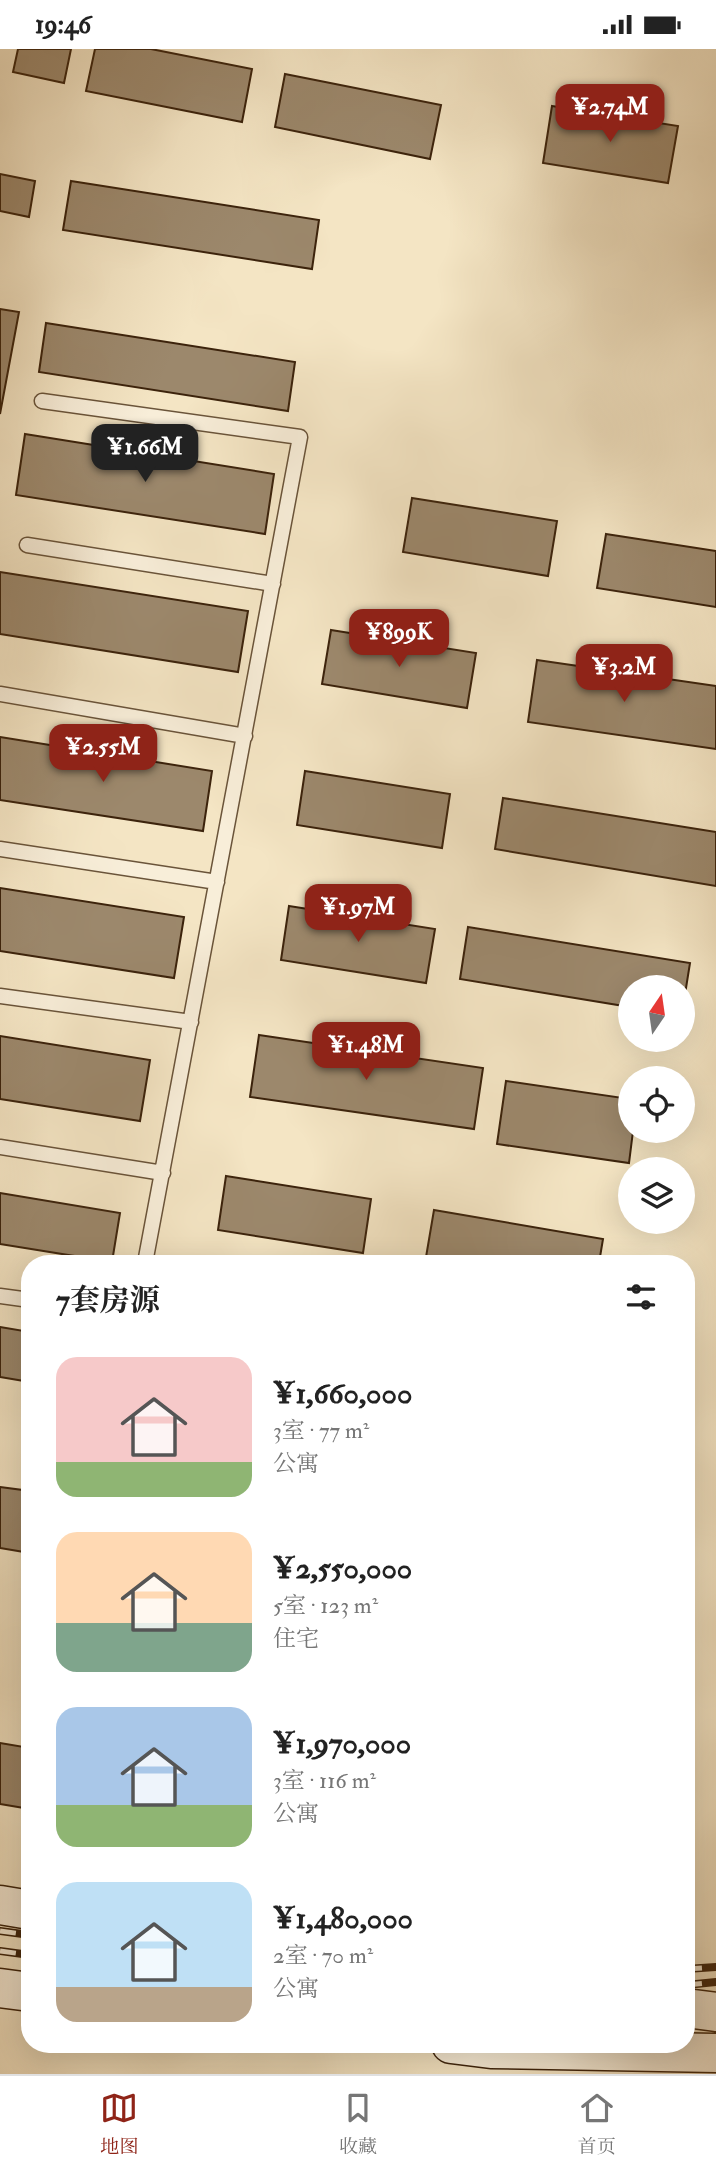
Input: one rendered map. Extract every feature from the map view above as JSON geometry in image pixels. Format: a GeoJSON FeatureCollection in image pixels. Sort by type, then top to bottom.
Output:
{"type":"FeatureCollection","features":[{"type":"Feature","properties":{"kind":"main road"},"geometry":{"type":"LineString","coordinates":[[0,1905],[21,1908]]}},
{"type":"Feature","properties":{"kind":"main road"},"geometry":{"type":"LineString","coordinates":[[0,1989],[21,1991]]}},
{"type":"Feature","properties":{"kind":"main road"},"geometry":{"type":"LineString","coordinates":[[695,2010],[716,2013]]}},
{"type":"Feature","properties":{"kind":"main road"},"geometry":{"type":"LineString","coordinates":[[695,2053],[716,2053]]}},
{"type":"Feature","properties":{"kind":"lane"},"geometry":{"type":"LineString","coordinates":[[42,401],[300,437],[147,1255]]}},
{"type":"Feature","properties":{"kind":"lane"},"geometry":{"type":"LineString","coordinates":[[27,545],[273,584]]}},
{"type":"Feature","properties":{"kind":"lane"},"geometry":{"type":"LineString","coordinates":[[0,694],[244,736]]}},
{"type":"Feature","properties":{"kind":"lane"},"geometry":{"type":"LineString","coordinates":[[0,849],[217,882]]}},
{"type":"Feature","properties":{"kind":"lane"},"geometry":{"type":"LineString","coordinates":[[0,996],[191,1022]]}},
{"type":"Feature","properties":{"kind":"lane"},"geometry":{"type":"LineString","coordinates":[[0,1147],[163,1173]]}},
{"type":"Feature","properties":{"kind":"lane"},"geometry":{"type":"LineString","coordinates":[[0,1296],[21,1299]]}},
{"type":"Feature","properties":{"kind":"building"},"geometry":{"type":"Polygon","coordinates":[[[18,49],[71,49],[64,83],[13,72],[18,49]]]}},
{"type":"Feature","properties":{"kind":"building"},"geometry":{"type":"Polygon","coordinates":[[[95,49],[151,49],[252,69],[242,122],[86,91],[95,49]]]}},
{"type":"Feature","properties":{"kind":"building"},"geometry":{"type":"Polygon","coordinates":[[[285,74],[441,105],[430,159],[275,127],[285,74]]]}},
{"type":"Feature","properties":{"kind":"building"},"geometry":{"type":"Polygon","coordinates":[[[552,106],[678,126],[668,183],[543,163],[552,106]]]}},
{"type":"Feature","properties":{"kind":"building"},"geometry":{"type":"Polygon","coordinates":[[[0,174],[35,181],[29,217],[0,211],[0,174]]]}},
{"type":"Feature","properties":{"kind":"building"},"geometry":{"type":"Polygon","coordinates":[[[71,181],[319,220],[312,269],[63,230],[71,181]]]}},
{"type":"Feature","properties":{"kind":"building"},"geometry":{"type":"Polygon","coordinates":[[[0,309],[19,312],[0,414],[0,309]]]}},
{"type":"Feature","properties":{"kind":"building"},"geometry":{"type":"Polygon","coordinates":[[[46,323],[295,362],[288,411],[39,372],[46,323]]]}},
{"type":"Feature","properties":{"kind":"building"},"geometry":{"type":"Polygon","coordinates":[[[25,434],[274,474],[265,534],[16,495],[25,434]]]}},
{"type":"Feature","properties":{"kind":"building"},"geometry":{"type":"Polygon","coordinates":[[[412,498],[557,521],[548,576],[403,552],[412,498]]]}},
{"type":"Feature","properties":{"kind":"building"},"geometry":{"type":"Polygon","coordinates":[[[606,534],[716,551],[716,607],[597,588],[606,534]]]}},
{"type":"Feature","properties":{"kind":"building"},"geometry":{"type":"Polygon","coordinates":[[[0,572],[248,611],[238,672],[0,634],[0,572]]]}},
{"type":"Feature","properties":{"kind":"building"},"geometry":{"type":"Polygon","coordinates":[[[331,630],[476,653],[467,708],[322,684],[331,630]]]}},
{"type":"Feature","properties":{"kind":"building"},"geometry":{"type":"Polygon","coordinates":[[[537,660],[716,686],[716,749],[528,722],[537,660]]]}},
{"type":"Feature","properties":{"kind":"building"},"geometry":{"type":"Polygon","coordinates":[[[0,737],[212,771],[203,831],[0,800],[0,737]]]}},
{"type":"Feature","properties":{"kind":"building"},"geometry":{"type":"Polygon","coordinates":[[[305,771],[450,794],[442,848],[297,825],[305,771]]]}},
{"type":"Feature","properties":{"kind":"building"},"geometry":{"type":"Polygon","coordinates":[[[503,798],[716,832],[716,886],[495,849],[503,798]]]}},
{"type":"Feature","properties":{"kind":"building"},"geometry":{"type":"Polygon","coordinates":[[[0,888],[184,917],[174,978],[0,951],[0,888]]]}},
{"type":"Feature","properties":{"kind":"building"},"geometry":{"type":"Polygon","coordinates":[[[289,906],[435,929],[426,983],[281,960],[289,906]]]}},
{"type":"Feature","properties":{"kind":"building"},"geometry":{"type":"Polygon","coordinates":[[[468,927],[690,963],[688,975],[618,975],[618,1005],[460,979],[468,927]]]}},
{"type":"Feature","properties":{"kind":"building"},"geometry":{"type":"Polygon","coordinates":[[[259,1035],[483,1068],[474,1129],[250,1097],[259,1035]]]}},
{"type":"Feature","properties":{"kind":"building"},"geometry":{"type":"Polygon","coordinates":[[[0,1036],[150,1060],[140,1121],[0,1099],[0,1036]]]}},
{"type":"Feature","properties":{"kind":"building"},"geometry":{"type":"Polygon","coordinates":[[[506,1081],[618,1097],[618,1143],[632,1143],[630,1157],[618,1157],[618,1161],[497,1144],[506,1081]]]}},
{"type":"Feature","properties":{"kind":"building"},"geometry":{"type":"Polygon","coordinates":[[[226,1176],[371,1199],[363,1253],[218,1230],[226,1176]]]}},
{"type":"Feature","properties":{"kind":"building"},"geometry":{"type":"Polygon","coordinates":[[[0,1193],[120,1213],[113,1255],[68,1255],[0,1244],[0,1193]]]}},
{"type":"Feature","properties":{"kind":"building"},"geometry":{"type":"Polygon","coordinates":[[[434,1210],[603,1239],[600,1255],[426,1255],[434,1210]]]}},
{"type":"Feature","properties":{"kind":"building"},"geometry":{"type":"Polygon","coordinates":[[[0,1327],[21,1330],[21,1380],[0,1377],[0,1327]]]}},
{"type":"Feature","properties":{"kind":"building"},"geometry":{"type":"Polygon","coordinates":[[[0,1487],[21,1490],[21,1552],[0,1548],[0,1487]]]}},
{"type":"Feature","properties":{"kind":"building"},"geometry":{"type":"Polygon","coordinates":[[[0,1743],[21,1746],[21,1808],[0,1804],[0,1743]]]}},
{"type":"Feature","properties":{"kind":"railway"},"geometry":{"type":"LineString","coordinates":[[0,1931],[21,1934]]}},
{"type":"Feature","properties":{"kind":"railway"},"geometry":{"type":"LineString","coordinates":[[0,1951],[21,1954]]}},
{"type":"Feature","properties":{"kind":"railway"},"geometry":{"type":"LineString","coordinates":[[695,1968],[716,1967]]}},
{"type":"Feature","properties":{"kind":"railway"},"geometry":{"type":"LineString","coordinates":[[695,1984],[716,1982]]}}]}
